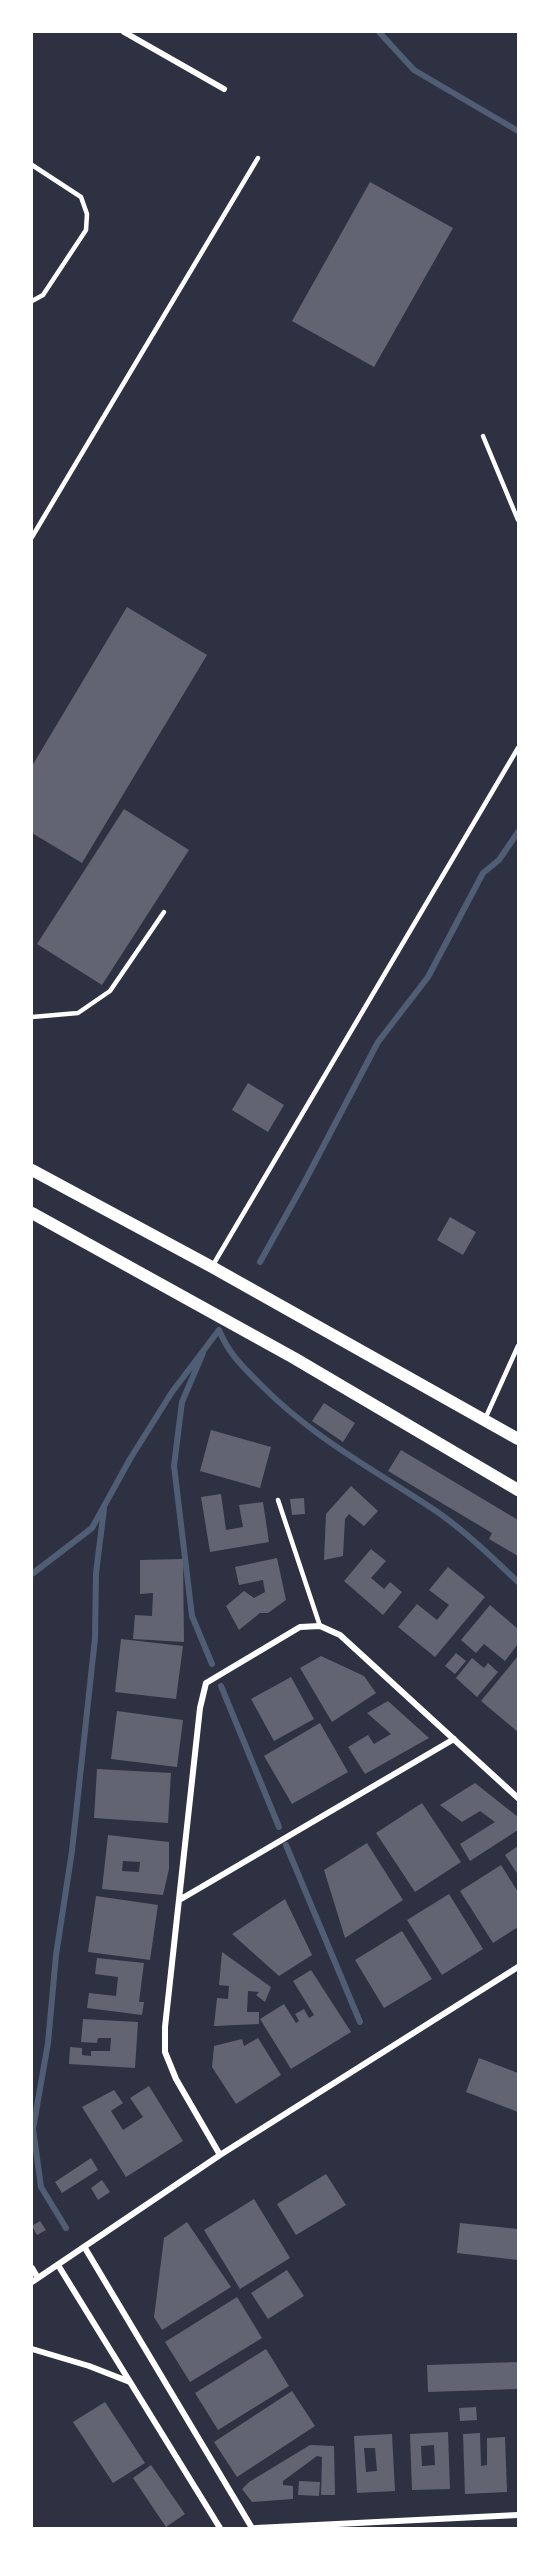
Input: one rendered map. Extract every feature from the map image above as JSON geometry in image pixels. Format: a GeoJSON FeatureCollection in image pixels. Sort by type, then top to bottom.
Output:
{"type":"FeatureCollection","features":[{"type":"Feature","properties":{"kind":"main road"},"geometry":{"type":"LineString","coordinates":[[32,1170],[212,1267],[519,1439]]}},
{"type":"Feature","properties":{"kind":"main road"},"geometry":{"type":"LineString","coordinates":[[32,1213],[294,1358],[519,1490]]}},
{"type":"Feature","properties":{"kind":"street"},"geometry":{"type":"LineString","coordinates":[[124,32],[224,89]]}},
{"type":"Feature","properties":{"kind":"street"},"geometry":{"type":"LineString","coordinates":[[220,2155],[176,2079],[165,2052],[165,2026],[181,1899],[200,1708],[206,1683],[300,1627],[320,1626],[340,1635],[519,1798]]}},
{"type":"Feature","properties":{"kind":"street"},"geometry":{"type":"LineString","coordinates":[[181,1899],[454,1739]]}},
{"type":"Feature","properties":{"kind":"street"},"geometry":{"type":"LineString","coordinates":[[32,2282],[86,2248],[220,2155],[519,1967]]}},
{"type":"Feature","properties":{"kind":"street"},"geometry":{"type":"LineString","coordinates":[[86,2248],[254,2529],[519,2515]]}},
{"type":"Feature","properties":{"kind":"street"},"geometry":{"type":"LineString","coordinates":[[58,2265],[220,2529]]}},
{"type":"Feature","properties":{"kind":"street"},"geometry":{"type":"LineString","coordinates":[[32,2268],[38,2278]]}},
{"type":"Feature","properties":{"kind":"street"},"geometry":{"type":"LineString","coordinates":[[32,2349],[89,2366],[130,2382]]}},
{"type":"Feature","properties":{"kind":"lane"},"geometry":{"type":"LineString","coordinates":[[32,537],[258,158]]}},
{"type":"Feature","properties":{"kind":"lane"},"geometry":{"type":"LineString","coordinates":[[32,165],[81,197],[87,214],[86,230],[44,295],[32,301]]}},
{"type":"Feature","properties":{"kind":"lane"},"geometry":{"type":"LineString","coordinates":[[483,436],[519,520]]}},
{"type":"Feature","properties":{"kind":"lane"},"geometry":{"type":"LineString","coordinates":[[212,1267],[519,748]]}},
{"type":"Feature","properties":{"kind":"lane"},"geometry":{"type":"LineString","coordinates":[[32,1017],[78,1013],[110,991],[164,912]]}},
{"type":"Feature","properties":{"kind":"lane"},"geometry":{"type":"LineString","coordinates":[[484,1421],[519,1346]]}},
{"type":"Feature","properties":{"kind":"lane"},"geometry":{"type":"LineString","coordinates":[[512,1360],[519,1363]]}},
{"type":"Feature","properties":{"kind":"lane"},"geometry":{"type":"LineString","coordinates":[[278,1500],[320,1626]]}},
{"type":"Feature","properties":{"kind":"building"},"geometry":{"type":"Polygon","coordinates":[[[370,182],[453,228],[374,367],[292,321],[370,182]]]}},
{"type":"Feature","properties":{"kind":"building"},"geometry":{"type":"Polygon","coordinates":[[[127,607],[207,655],[82,863],[32,833],[32,766],[127,607]]]}},
{"type":"Feature","properties":{"kind":"building"},"geometry":{"type":"Polygon","coordinates":[[[124,809],[189,850],[102,985],[37,944],[124,809]]]}},
{"type":"Feature","properties":{"kind":"building"},"geometry":{"type":"Polygon","coordinates":[[[248,1083],[284,1105],[268,1132],[232,1110],[248,1083]]]}},
{"type":"Feature","properties":{"kind":"building"},"geometry":{"type":"Polygon","coordinates":[[[450,1217],[476,1232],[463,1255],[437,1240],[450,1217]]]}},
{"type":"Feature","properties":{"kind":"building"},"geometry":{"type":"Polygon","coordinates":[[[324,1403],[355,1423],[343,1442],[312,1421],[324,1403]]]}},
{"type":"Feature","properties":{"kind":"building"},"geometry":{"type":"Polygon","coordinates":[[[211,1430],[271,1447],[260,1488],[200,1471],[211,1430]]]}},
{"type":"Feature","properties":{"kind":"building"},"geometry":{"type":"Polygon","coordinates":[[[401,1450],[518,1520],[518,1556],[489,1539],[492,1533],[388,1471],[401,1450]]]}},
{"type":"Feature","properties":{"kind":"building"},"geometry":{"type":"Polygon","coordinates":[[[351,1486],[378,1511],[364,1526],[349,1514],[345,1519],[343,1556],[324,1560],[326,1514],[351,1486]]]}},
{"type":"Feature","properties":{"kind":"building"},"geometry":{"type":"Polygon","coordinates":[[[221,1494],[226,1530],[243,1527],[239,1505],[263,1502],[269,1542],[210,1552],[201,1497],[221,1494]]]}},
{"type":"Feature","properties":{"kind":"building"},"geometry":{"type":"Polygon","coordinates":[[[304,1498],[305,1514],[292,1515],[290,1499],[304,1498]]]}},
{"type":"Feature","properties":{"kind":"building"},"geometry":{"type":"Polygon","coordinates":[[[371,1549],[386,1561],[371,1578],[384,1589],[390,1582],[402,1592],[383,1615],[344,1581],[371,1549]]]}},
{"type":"Feature","properties":{"kind":"building"},"geometry":{"type":"Polygon","coordinates":[[[277,1558],[286,1600],[268,1613],[260,1613],[239,1630],[226,1606],[244,1591],[254,1598],[265,1592],[263,1580],[239,1585],[235,1567],[277,1558]]]}},
{"type":"Feature","properties":{"kind":"building"},"geometry":{"type":"Polygon","coordinates":[[[183,1559],[184,1642],[133,1639],[135,1615],[152,1616],[153,1593],[140,1594],[140,1560],[183,1559]]]}},
{"type":"Feature","properties":{"kind":"building"},"geometry":{"type":"Polygon","coordinates":[[[448,1567],[485,1597],[435,1657],[398,1627],[417,1604],[437,1620],[449,1605],[429,1590],[448,1567]]]}},
{"type":"Feature","properties":{"kind":"building"},"geometry":{"type":"Polygon","coordinates":[[[490,1605],[518,1629],[518,1644],[505,1661],[484,1644],[476,1653],[461,1640],[490,1605]]]}},
{"type":"Feature","properties":{"kind":"building"},"geometry":{"type":"Polygon","coordinates":[[[121,1639],[183,1646],[176,1699],[115,1692],[121,1639]]]}},
{"type":"Feature","properties":{"kind":"building"},"geometry":{"type":"Polygon","coordinates":[[[456,1653],[466,1661],[455,1674],[445,1666],[456,1653]]]}},
{"type":"Feature","properties":{"kind":"building"},"geometry":{"type":"Polygon","coordinates":[[[321,1656],[364,1676],[376,1693],[332,1722],[300,1668],[321,1656]]]}},
{"type":"Feature","properties":{"kind":"building"},"geometry":{"type":"Polygon","coordinates":[[[518,1656],[518,1732],[481,1701],[518,1656]]]}},
{"type":"Feature","properties":{"kind":"building"},"geometry":{"type":"Polygon","coordinates":[[[472,1658],[484,1668],[488,1663],[498,1672],[477,1697],[456,1678],[472,1658]]]}},
{"type":"Feature","properties":{"kind":"building"},"geometry":{"type":"Polygon","coordinates":[[[291,1677],[314,1719],[274,1741],[251,1699],[291,1677]]]}},
{"type":"Feature","properties":{"kind":"building"},"geometry":{"type":"Polygon","coordinates":[[[388,1701],[429,1738],[365,1774],[348,1747],[368,1735],[374,1744],[391,1734],[367,1713],[388,1701]]]}},
{"type":"Feature","properties":{"kind":"building"},"geometry":{"type":"Polygon","coordinates":[[[117,1711],[183,1720],[177,1767],[111,1759],[117,1711]]]}},
{"type":"Feature","properties":{"kind":"building"},"geometry":{"type":"Polygon","coordinates":[[[320,1723],[348,1772],[292,1804],[264,1756],[320,1723]]]}},
{"type":"Feature","properties":{"kind":"building"},"geometry":{"type":"Polygon","coordinates":[[[97,1769],[171,1773],[168,1823],[94,1818],[97,1769]]]}},
{"type":"Feature","properties":{"kind":"building"},"geometry":{"type":"Polygon","coordinates":[[[475,1783],[518,1817],[518,1830],[470,1861],[460,1844],[495,1822],[480,1811],[462,1822],[440,1805],[475,1783]]]}},
{"type":"Feature","properties":{"kind":"building"},"geometry":{"type":"Polygon","coordinates":[[[422,1803],[461,1862],[415,1892],[376,1833],[422,1803]]]}},
{"type":"Feature","properties":{"kind":"building"},"geometry":{"type":"Polygon","coordinates":[[[108,1835],[169,1842],[169,1869],[163,1895],[102,1889],[108,1835]],[[123,1861],[122,1871],[139,1872],[140,1862],[123,1861]]]}},
{"type":"Feature","properties":{"kind":"building"},"geometry":{"type":"Polygon","coordinates":[[[367,1843],[403,1900],[345,1938],[324,1870],[367,1843]]]}},
{"type":"Feature","properties":{"kind":"building"},"geometry":{"type":"Polygon","coordinates":[[[518,1846],[518,1875],[505,1855],[518,1846]]]}},
{"type":"Feature","properties":{"kind":"building"},"geometry":{"type":"Polygon","coordinates":[[[501,1865],[518,1892],[518,1927],[493,1943],[460,1891],[501,1865]]]}},
{"type":"Feature","properties":{"kind":"building"},"geometry":{"type":"Polygon","coordinates":[[[449,1894],[483,1949],[442,1975],[407,1920],[449,1894]]]}},
{"type":"Feature","properties":{"kind":"building"},"geometry":{"type":"Polygon","coordinates":[[[96,1896],[158,1905],[150,1960],[88,1952],[96,1896]]]}},
{"type":"Feature","properties":{"kind":"building"},"geometry":{"type":"Polygon","coordinates":[[[285,1899],[312,1955],[279,1976],[232,1934],[285,1899]]]}},
{"type":"Feature","properties":{"kind":"building"},"geometry":{"type":"Polygon","coordinates":[[[402,1931],[432,1979],[384,2008],[355,1960],[402,1931]]]}},
{"type":"Feature","properties":{"kind":"building"},"geometry":{"type":"Polygon","coordinates":[[[222,1952],[271,1987],[265,2002],[256,1995],[259,1992],[248,1991],[247,2012],[259,2012],[259,2024],[214,2026],[217,1998],[228,1999],[229,1986],[219,1985],[222,1952]]]}},
{"type":"Feature","properties":{"kind":"building"},"geometry":{"type":"Polygon","coordinates":[[[97,1958],[144,1963],[139,2002],[144,2002],[142,2015],[87,2008],[89,1993],[116,1996],[118,1977],[95,1974],[97,1958]]]}},
{"type":"Feature","properties":{"kind":"building"},"geometry":{"type":"Polygon","coordinates":[[[311,1970],[351,2032],[291,2069],[260,2019],[284,2004],[296,2023],[299,2021],[295,2014],[304,2009],[309,2018],[314,2015],[293,1981],[311,1970]]]}},
{"type":"Feature","properties":{"kind":"building"},"geometry":{"type":"Polygon","coordinates":[[[83,2019],[138,2022],[135,2068],[69,2064],[70,2047],[82,2048],[82,2055],[91,2056],[91,2051],[110,2051],[111,2038],[98,2038],[97,2043],[81,2042],[83,2019]]]}},
{"type":"Feature","properties":{"kind":"building"},"geometry":{"type":"Polygon","coordinates":[[[258,2038],[281,2075],[236,2104],[212,2067],[214,2046],[242,2039],[244,2046],[258,2038]]]}},
{"type":"Feature","properties":{"kind":"building"},"geometry":{"type":"Polygon","coordinates":[[[479,2058],[518,2073],[518,2112],[466,2092],[479,2058]]]}},
{"type":"Feature","properties":{"kind":"building"},"geometry":{"type":"Polygon","coordinates":[[[149,2086],[183,2141],[126,2177],[82,2107],[114,2090],[123,2103],[111,2111],[123,2130],[143,2117],[130,2098],[149,2086]]]}},
{"type":"Feature","properties":{"kind":"building"},"geometry":{"type":"Polygon","coordinates":[[[91,2158],[98,2170],[62,2193],[55,2182],[91,2158]]]}},
{"type":"Feature","properties":{"kind":"building"},"geometry":{"type":"Polygon","coordinates":[[[326,2174],[346,2205],[296,2235],[277,2204],[326,2174]]]}},
{"type":"Feature","properties":{"kind":"building"},"geometry":{"type":"Polygon","coordinates":[[[102,2180],[110,2192],[98,2200],[91,2188],[102,2180]]]}},
{"type":"Feature","properties":{"kind":"building"},"geometry":{"type":"Polygon","coordinates":[[[254,2199],[290,2258],[240,2289],[204,2230],[254,2199]]]}},
{"type":"Feature","properties":{"kind":"building"},"geometry":{"type":"Polygon","coordinates":[[[40,2221],[46,2230],[37,2235],[32,2226],[40,2221]]]}},
{"type":"Feature","properties":{"kind":"building"},"geometry":{"type":"Polygon","coordinates":[[[187,2222],[231,2287],[162,2330],[154,2317],[164,2238],[187,2222]]]}},
{"type":"Feature","properties":{"kind":"building"},"geometry":{"type":"Polygon","coordinates":[[[460,2223],[518,2229],[518,2260],[457,2253],[460,2223]]]}},
{"type":"Feature","properties":{"kind":"building"},"geometry":{"type":"Polygon","coordinates":[[[287,2270],[304,2296],[268,2319],[251,2293],[287,2270]]]}},
{"type":"Feature","properties":{"kind":"building"},"geometry":{"type":"Polygon","coordinates":[[[237,2297],[262,2338],[190,2382],[165,2342],[237,2297]]]}},
{"type":"Feature","properties":{"kind":"building"},"geometry":{"type":"Polygon","coordinates":[[[266,2349],[289,2386],[218,2430],[195,2393],[266,2349]]]}},
{"type":"Feature","properties":{"kind":"building"},"geometry":{"type":"Polygon","coordinates":[[[518,2362],[518,2389],[428,2392],[427,2365],[518,2362]]]}},
{"type":"Feature","properties":{"kind":"building"},"geometry":{"type":"Polygon","coordinates":[[[292,2391],[315,2426],[237,2477],[214,2442],[292,2391]]]}},
{"type":"Feature","properties":{"kind":"building"},"geometry":{"type":"Polygon","coordinates":[[[105,2402],[145,2463],[113,2483],[73,2422],[105,2402]]]}},
{"type":"Feature","properties":{"kind":"building"},"geometry":{"type":"Polygon","coordinates":[[[476,2407],[477,2420],[460,2421],[459,2408],[476,2407]]]}},
{"type":"Feature","properties":{"kind":"building"},"geometry":{"type":"Polygon","coordinates":[[[448,2432],[450,2489],[412,2490],[410,2434],[448,2432]],[[434,2445],[421,2446],[422,2466],[435,2465],[434,2445]]]}},
{"type":"Feature","properties":{"kind":"building"},"geometry":{"type":"Polygon","coordinates":[[[480,2433],[481,2466],[487,2465],[487,2438],[505,2437],[507,2492],[465,2494],[463,2434],[480,2433]]]}},
{"type":"Feature","properties":{"kind":"building"},"geometry":{"type":"Polygon","coordinates":[[[392,2434],[395,2491],[357,2493],[354,2436],[392,2434]],[[364,2448],[366,2472],[377,2471],[375,2448],[364,2448]]]}},
{"type":"Feature","properties":{"kind":"building"},"geometry":{"type":"Polygon","coordinates":[[[310,2445],[334,2446],[335,2495],[321,2495],[322,2457],[317,2456],[283,2481],[283,2485],[293,2486],[293,2499],[252,2502],[242,2489],[249,2482],[310,2445]]]}},
{"type":"Feature","properties":{"kind":"building"},"geometry":{"type":"Polygon","coordinates":[[[151,2465],[185,2514],[166,2527],[133,2478],[151,2465]]]}},
{"type":"Feature","properties":{"kind":"building"},"geometry":{"type":"Polygon","coordinates":[[[299,2481],[320,2482],[319,2496],[298,2495],[299,2481]]]}},
{"type":"Feature","properties":{"kind":"waterway"},"geometry":{"type":"LineString","coordinates":[[379,32],[414,70],[518,131]]}},
{"type":"Feature","properties":{"kind":"waterway"},"geometry":{"type":"LineString","coordinates":[[260,1262],[378,1042],[428,977],[483,873],[499,860],[518,832]]}},
{"type":"Feature","properties":{"kind":"waterway"},"geometry":{"type":"LineString","coordinates":[[219,1330],[236,1359],[301,1421],[447,1519],[518,1582]]}},
{"type":"Feature","properties":{"kind":"waterway"},"geometry":{"type":"LineString","coordinates":[[32,1574],[92,1528],[130,1459],[172,1392],[219,1330]]}},
{"type":"Feature","properties":{"kind":"waterway"},"geometry":{"type":"LineString","coordinates":[[203,1353],[182,1402],[174,1466],[192,1616],[212,1664]]}},
{"type":"Feature","properties":{"kind":"waterway"},"geometry":{"type":"LineString","coordinates":[[66,2228],[41,2187],[33,2129],[48,2043],[56,1955],[72,1851],[95,1638],[96,1573],[104,1509]]}},
{"type":"Feature","properties":{"kind":"waterway"},"geometry":{"type":"LineString","coordinates":[[221,1686],[279,1827]]}},
{"type":"Feature","properties":{"kind":"waterway"},"geometry":{"type":"LineString","coordinates":[[286,1845],[360,2022]]}}]}
